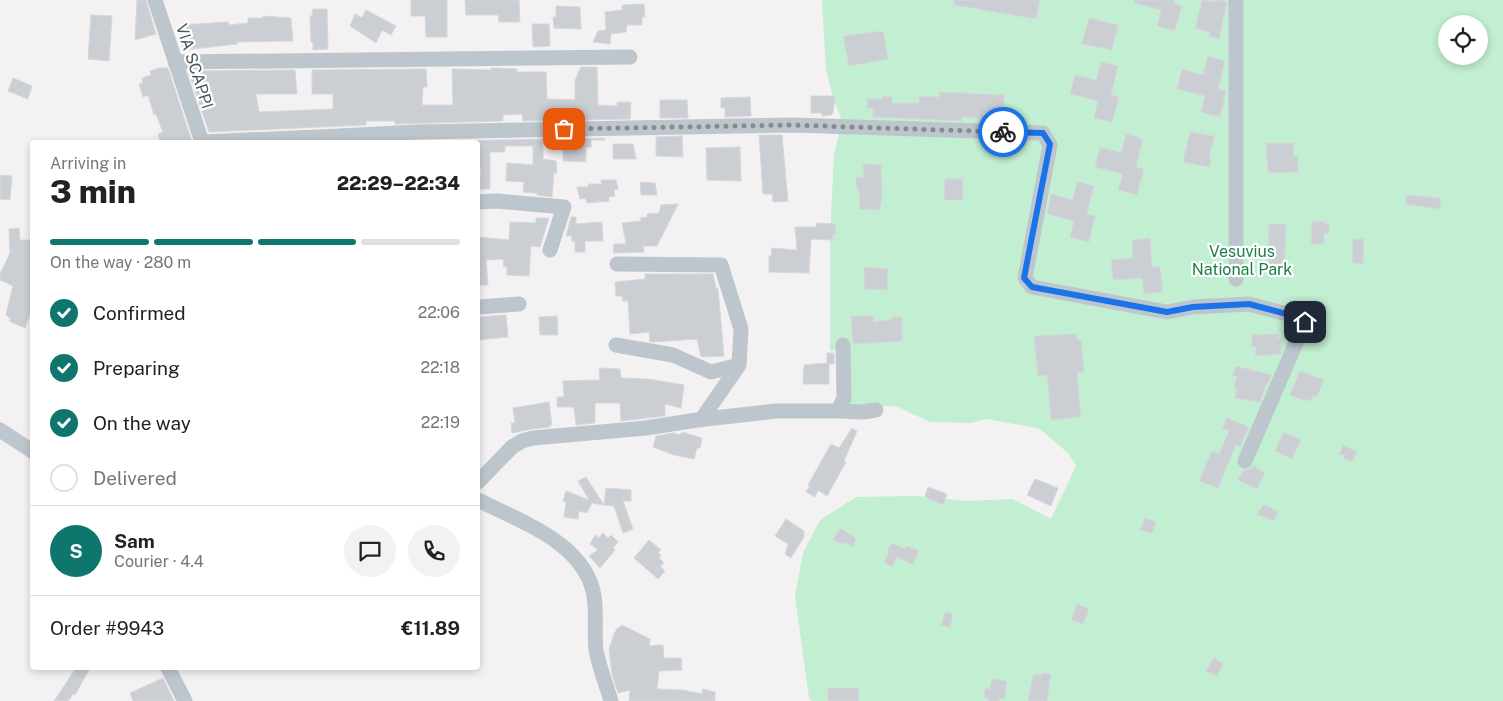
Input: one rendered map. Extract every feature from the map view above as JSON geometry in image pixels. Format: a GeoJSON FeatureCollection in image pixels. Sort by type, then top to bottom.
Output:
{"type":"FeatureCollection","features":[{"type":"Feature","properties":{"kind":"street","name":"VIA SCAPPI"},"geometry":{"type":"LineString","coordinates":[[154,0],[201,140]]}},
{"type":"Feature","properties":{"kind":"street"},"geometry":{"type":"LineString","coordinates":[[1236,0],[1236,280]]}},
{"type":"Feature","properties":{"kind":"street"},"geometry":{"type":"LineString","coordinates":[[175,62],[630,56]]}},
{"type":"Feature","properties":{"kind":"street"},"geometry":{"type":"LineString","coordinates":[[293,140],[339,139],[446,131],[792,125],[1043,133],[1050,144],[1024,278],[1032,287],[1167,312],[1193,307],[1249,304],[1298,317],[1305,322],[1245,462]]}},
{"type":"Feature","properties":{"kind":"street"},"geometry":{"type":"LineString","coordinates":[[480,202],[564,207],[550,250]]}},
{"type":"Feature","properties":{"kind":"street"},"geometry":{"type":"LineString","coordinates":[[617,264],[721,265],[740,328],[739,365],[701,420]]}},
{"type":"Feature","properties":{"kind":"street"},"geometry":{"type":"LineString","coordinates":[[480,307],[519,304]]}},
{"type":"Feature","properties":{"kind":"street"},"geometry":{"type":"LineString","coordinates":[[616,345],[673,355],[712,372],[739,365]]}},
{"type":"Feature","properties":{"kind":"street"},"geometry":{"type":"LineString","coordinates":[[838,411],[844,398],[843,345]]}},
{"type":"Feature","properties":{"kind":"street"},"geometry":{"type":"LineString","coordinates":[[480,480],[512,447],[522,441],[533,438],[646,428],[776,411],[863,412],[876,410]]}},
{"type":"Feature","properties":{"kind":"street"},"geometry":{"type":"LineString","coordinates":[[0,430],[30,450]]}},
{"type":"Feature","properties":{"kind":"street"},"geometry":{"type":"LineString","coordinates":[[480,501],[540,531],[568,550],[581,566],[594,594],[596,651],[611,701]]}},
{"type":"Feature","properties":{"kind":"street"},"geometry":{"type":"LineString","coordinates":[[169,670],[185,701]]}},
{"type":"Feature","properties":{"kind":"green space","name":"Vesuvius National Park"},"geometry":{"type":"Polygon","coordinates":[[[822,0],[1503,0],[1503,701],[812,701],[809,698],[795,596],[803,553],[820,520],[856,497],[915,496],[968,501],[1013,499],[1051,519],[1076,466],[1069,454],[1037,428],[986,419],[971,423],[930,422],[896,406],[849,407],[838,349],[830,351],[830,236],[834,154],[842,121],[833,97],[826,69],[822,0]]]}},
{"type":"Feature","properties":{"kind":"building"},"geometry":{"type":"Polygon","coordinates":[[[137,0],[146,0],[156,34],[135,40],[137,0]]]}},
{"type":"Feature","properties":{"kind":"building"},"geometry":{"type":"Polygon","coordinates":[[[411,0],[447,0],[447,37],[426,37],[425,16],[411,16],[411,0]]]}},
{"type":"Feature","properties":{"kind":"building"},"geometry":{"type":"Polygon","coordinates":[[[465,0],[519,0],[520,22],[499,22],[498,15],[466,15],[465,0]]]}},
{"type":"Feature","properties":{"kind":"building"},"geometry":{"type":"Polygon","coordinates":[[[954,0],[1040,0],[1036,19],[954,5],[954,0]]]}},
{"type":"Feature","properties":{"kind":"building"},"geometry":{"type":"Polygon","coordinates":[[[1134,0],[1175,0],[1174,4],[1182,6],[1175,31],[1157,26],[1161,10],[1134,3],[1134,0]]]}},
{"type":"Feature","properties":{"kind":"building"},"geometry":{"type":"Polygon","coordinates":[[[1202,0],[1216,2],[1216,0],[1221,0],[1227,2],[1219,39],[1209,36],[1210,32],[1195,28],[1202,0]]]}},
{"type":"Feature","properties":{"kind":"building"},"geometry":{"type":"Polygon","coordinates":[[[644,4],[645,17],[642,17],[642,25],[627,25],[626,32],[611,34],[610,44],[593,42],[598,31],[606,30],[605,12],[622,10],[622,5],[644,4]]]}},
{"type":"Feature","properties":{"kind":"building"},"geometry":{"type":"Polygon","coordinates":[[[556,6],[580,7],[581,29],[554,28],[553,17],[556,17],[556,6]]]}},
{"type":"Feature","properties":{"kind":"building"},"geometry":{"type":"Polygon","coordinates":[[[313,9],[327,9],[328,49],[313,50],[310,16],[312,16],[313,9]]]}},
{"type":"Feature","properties":{"kind":"building"},"geometry":{"type":"Polygon","coordinates":[[[366,10],[396,26],[391,35],[382,30],[376,43],[350,26],[355,14],[362,18],[366,10]]]}},
{"type":"Feature","properties":{"kind":"building"},"geometry":{"type":"Polygon","coordinates":[[[91,15],[112,16],[109,61],[88,59],[91,15]]]}},
{"type":"Feature","properties":{"kind":"building"},"geometry":{"type":"Polygon","coordinates":[[[263,16],[291,18],[293,41],[237,42],[237,44],[183,50],[181,25],[228,22],[229,25],[248,23],[248,18],[262,18],[263,16]]]}},
{"type":"Feature","properties":{"kind":"building"},"geometry":{"type":"Polygon","coordinates":[[[1089,18],[1118,25],[1112,50],[1082,44],[1089,18]]]}},
{"type":"Feature","properties":{"kind":"building"},"geometry":{"type":"Polygon","coordinates":[[[532,24],[549,24],[550,46],[533,47],[532,24]]]}},
{"type":"Feature","properties":{"kind":"building"},"geometry":{"type":"Polygon","coordinates":[[[883,31],[888,59],[849,66],[843,36],[883,31]]]}},
{"type":"Feature","properties":{"kind":"building"},"geometry":{"type":"Polygon","coordinates":[[[1208,56],[1225,61],[1218,89],[1226,91],[1220,117],[1201,112],[1205,96],[1177,89],[1182,69],[1203,75],[1208,56]]]}},
{"type":"Feature","properties":{"kind":"building"},"geometry":{"type":"Polygon","coordinates":[[[1101,62],[1118,66],[1111,95],[1119,97],[1112,122],[1094,118],[1098,101],[1070,94],[1075,75],[1096,80],[1101,62]]]}},
{"type":"Feature","properties":{"kind":"building"},"geometry":{"type":"Polygon","coordinates":[[[581,67],[597,67],[598,105],[617,106],[617,102],[631,102],[630,119],[523,121],[522,114],[503,115],[503,121],[395,124],[395,121],[366,121],[366,125],[209,132],[188,71],[295,70],[297,94],[256,94],[259,112],[333,109],[333,94],[312,94],[312,70],[426,69],[427,87],[423,87],[422,105],[453,105],[452,69],[491,70],[491,68],[496,68],[517,69],[517,72],[546,72],[547,99],[575,100],[575,80],[581,67]]]}},
{"type":"Feature","properties":{"kind":"building"},"geometry":{"type":"Polygon","coordinates":[[[168,68],[191,140],[160,140],[158,134],[163,132],[156,114],[154,115],[148,95],[143,97],[139,84],[143,83],[142,78],[151,75],[150,71],[168,68]]]}},
{"type":"Feature","properties":{"kind":"building"},"geometry":{"type":"Polygon","coordinates":[[[13,78],[32,86],[28,99],[8,91],[13,78]]]}},
{"type":"Feature","properties":{"kind":"building"},"geometry":{"type":"Polygon","coordinates":[[[939,92],[1004,95],[1004,105],[1001,105],[1001,114],[983,114],[983,118],[962,117],[962,121],[873,117],[873,109],[867,108],[867,99],[882,99],[882,96],[892,97],[892,103],[919,103],[919,96],[939,97],[939,92]]]}},
{"type":"Feature","properties":{"kind":"building"},"geometry":{"type":"Polygon","coordinates":[[[811,96],[835,96],[833,113],[822,116],[822,113],[811,113],[811,96]]]}},
{"type":"Feature","properties":{"kind":"building"},"geometry":{"type":"Polygon","coordinates":[[[750,97],[751,116],[725,117],[725,108],[721,108],[721,98],[750,97]]]}},
{"type":"Feature","properties":{"kind":"building"},"geometry":{"type":"Polygon","coordinates":[[[660,100],[687,100],[688,118],[660,118],[660,100]]]}},
{"type":"Feature","properties":{"kind":"building"},"geometry":{"type":"Polygon","coordinates":[[[1190,132],[1214,136],[1209,167],[1183,162],[1190,132]]]}},
{"type":"Feature","properties":{"kind":"building"},"geometry":{"type":"Polygon","coordinates":[[[1126,134],[1143,139],[1136,167],[1144,169],[1137,195],[1118,190],[1123,174],[1095,167],[1100,147],[1121,153],[1126,134]]]}},
{"type":"Feature","properties":{"kind":"building"},"geometry":{"type":"Polygon","coordinates":[[[759,135],[782,135],[788,201],[773,202],[772,194],[763,194],[759,135]]]}},
{"type":"Feature","properties":{"kind":"building"},"geometry":{"type":"Polygon","coordinates":[[[682,136],[683,157],[656,156],[656,137],[682,136]]]}},
{"type":"Feature","properties":{"kind":"building"},"geometry":{"type":"Polygon","coordinates":[[[605,138],[605,140],[591,140],[591,147],[586,147],[586,162],[563,161],[563,142],[543,140],[543,159],[556,161],[557,174],[554,172],[552,197],[523,192],[524,182],[506,181],[507,163],[533,165],[533,146],[505,146],[505,152],[490,152],[490,189],[480,189],[480,140],[605,138]]]}},
{"type":"Feature","properties":{"kind":"building"},"geometry":{"type":"Polygon","coordinates":[[[1266,143],[1294,143],[1293,156],[1298,156],[1298,172],[1268,173],[1266,143]]]}},
{"type":"Feature","properties":{"kind":"building"},"geometry":{"type":"Polygon","coordinates":[[[613,144],[633,144],[636,159],[613,159],[613,144]]]}},
{"type":"Feature","properties":{"kind":"building"},"geometry":{"type":"Polygon","coordinates":[[[740,147],[741,181],[707,180],[706,148],[740,147]]]}},
{"type":"Feature","properties":{"kind":"building"},"geometry":{"type":"Polygon","coordinates":[[[863,164],[881,165],[882,201],[880,210],[859,209],[860,194],[856,186],[856,177],[864,177],[863,164]]]}},
{"type":"Feature","properties":{"kind":"building"},"geometry":{"type":"Polygon","coordinates":[[[0,175],[12,176],[10,200],[0,199],[0,175]]]}},
{"type":"Feature","properties":{"kind":"building"},"geometry":{"type":"Polygon","coordinates":[[[945,179],[963,179],[963,200],[944,200],[945,179]]]}},
{"type":"Feature","properties":{"kind":"building"},"geometry":{"type":"Polygon","coordinates":[[[601,180],[616,180],[618,189],[614,190],[615,196],[609,197],[609,201],[587,203],[585,198],[580,199],[577,187],[588,187],[588,184],[602,184],[601,180]]]}},
{"type":"Feature","properties":{"kind":"building"},"geometry":{"type":"Polygon","coordinates":[[[1077,181],[1094,186],[1087,214],[1095,216],[1089,242],[1070,237],[1074,221],[1047,214],[1051,194],[1073,200],[1077,181]]]}},
{"type":"Feature","properties":{"kind":"building"},"geometry":{"type":"Polygon","coordinates":[[[640,182],[655,183],[657,195],[641,195],[640,182]]]}},
{"type":"Feature","properties":{"kind":"building"},"geometry":{"type":"Polygon","coordinates":[[[1406,195],[1441,198],[1440,209],[1405,204],[1406,195]]]}},
{"type":"Feature","properties":{"kind":"building"},"geometry":{"type":"Polygon","coordinates":[[[678,204],[657,246],[643,246],[644,252],[613,253],[614,244],[626,244],[622,223],[641,221],[640,218],[647,217],[647,214],[659,213],[661,205],[678,204]]]}},
{"type":"Feature","properties":{"kind":"building"},"geometry":{"type":"Polygon","coordinates":[[[571,217],[576,217],[576,224],[602,222],[603,241],[585,241],[585,252],[575,252],[575,241],[572,241],[571,236],[566,236],[571,217]]]}},
{"type":"Feature","properties":{"kind":"building"},"geometry":{"type":"Polygon","coordinates":[[[536,218],[549,218],[540,247],[531,246],[529,276],[507,275],[507,267],[504,267],[503,259],[486,260],[488,285],[480,285],[480,237],[509,240],[510,222],[536,223],[536,218]]]}},
{"type":"Feature","properties":{"kind":"building"},"geometry":{"type":"Polygon","coordinates":[[[1312,221],[1325,222],[1330,225],[1329,233],[1324,234],[1324,244],[1311,244],[1312,221]]]}},
{"type":"Feature","properties":{"kind":"building"},"geometry":{"type":"Polygon","coordinates":[[[816,223],[835,224],[836,235],[833,234],[833,240],[811,239],[809,273],[769,272],[769,256],[771,256],[772,248],[797,250],[795,227],[816,227],[816,223]]]}},
{"type":"Feature","properties":{"kind":"building"},"geometry":{"type":"Polygon","coordinates":[[[1269,224],[1286,224],[1284,275],[1268,275],[1269,224]]]}},
{"type":"Feature","properties":{"kind":"building"},"geometry":{"type":"Polygon","coordinates":[[[19,228],[20,240],[30,240],[30,314],[25,328],[9,321],[11,319],[6,315],[13,286],[0,280],[0,274],[10,253],[9,229],[19,228]]]}},
{"type":"Feature","properties":{"kind":"building"},"geometry":{"type":"Polygon","coordinates":[[[1150,238],[1152,267],[1160,267],[1163,292],[1144,294],[1142,278],[1113,280],[1111,260],[1133,258],[1132,240],[1150,238]]]}},
{"type":"Feature","properties":{"kind":"building"},"geometry":{"type":"Polygon","coordinates":[[[1353,239],[1364,239],[1363,264],[1352,263],[1353,239]]]}},
{"type":"Feature","properties":{"kind":"building"},"geometry":{"type":"Polygon","coordinates":[[[864,267],[888,269],[887,290],[865,289],[864,267]]]}},
{"type":"Feature","properties":{"kind":"building"},"geometry":{"type":"Polygon","coordinates":[[[645,274],[713,274],[716,288],[718,289],[724,356],[701,357],[697,339],[650,342],[649,332],[630,334],[628,301],[623,301],[622,296],[616,296],[615,282],[645,279],[645,274]]]}},
{"type":"Feature","properties":{"kind":"building"},"geometry":{"type":"Polygon","coordinates":[[[506,315],[508,337],[480,340],[480,317],[506,315]]]}},
{"type":"Feature","properties":{"kind":"building"},"geometry":{"type":"Polygon","coordinates":[[[557,316],[558,335],[540,335],[539,317],[557,316]]]}},
{"type":"Feature","properties":{"kind":"building"},"geometry":{"type":"Polygon","coordinates":[[[851,316],[873,316],[874,322],[891,320],[892,317],[902,317],[902,341],[853,344],[851,316]]]}},
{"type":"Feature","properties":{"kind":"building"},"geometry":{"type":"Polygon","coordinates":[[[1077,334],[1077,339],[1081,340],[1084,372],[1077,373],[1081,417],[1051,420],[1047,375],[1038,376],[1034,336],[1077,334]]]}},
{"type":"Feature","properties":{"kind":"building"},"geometry":{"type":"Polygon","coordinates":[[[1278,334],[1278,339],[1281,339],[1281,354],[1255,356],[1256,347],[1252,347],[1252,335],[1278,334]]]}},
{"type":"Feature","properties":{"kind":"building"},"geometry":{"type":"Polygon","coordinates":[[[827,353],[834,353],[834,364],[829,364],[829,384],[803,384],[804,365],[827,363],[827,353]]]}},
{"type":"Feature","properties":{"kind":"building"},"geometry":{"type":"Polygon","coordinates":[[[1236,366],[1272,375],[1260,402],[1235,398],[1236,389],[1234,386],[1237,377],[1232,375],[1236,366]]]}},
{"type":"Feature","properties":{"kind":"building"},"geometry":{"type":"Polygon","coordinates":[[[599,368],[620,369],[621,378],[648,379],[684,385],[681,408],[665,404],[665,416],[621,421],[620,403],[595,403],[595,423],[576,425],[574,407],[557,407],[557,397],[564,397],[563,381],[600,380],[599,368]]]}},
{"type":"Feature","properties":{"kind":"building"},"geometry":{"type":"Polygon","coordinates":[[[1300,371],[1324,380],[1317,397],[1313,396],[1311,401],[1306,399],[1305,401],[1290,395],[1300,371]]]}},
{"type":"Feature","properties":{"kind":"building"},"geometry":{"type":"Polygon","coordinates":[[[549,402],[552,425],[550,427],[512,433],[511,423],[515,423],[513,408],[549,402]]]}},
{"type":"Feature","properties":{"kind":"building"},"geometry":{"type":"Polygon","coordinates":[[[1227,418],[1249,427],[1240,447],[1236,445],[1218,488],[1199,481],[1212,451],[1219,454],[1229,431],[1222,428],[1227,418]]]}},
{"type":"Feature","properties":{"kind":"building"},"geometry":{"type":"Polygon","coordinates":[[[852,428],[857,431],[844,461],[846,462],[827,496],[818,490],[815,497],[806,492],[831,444],[839,448],[852,428]]]}},
{"type":"Feature","properties":{"kind":"building"},"geometry":{"type":"Polygon","coordinates":[[[682,432],[702,438],[700,448],[697,448],[694,459],[674,455],[653,447],[656,436],[674,433],[680,435],[682,432]]]}},
{"type":"Feature","properties":{"kind":"building"},"geometry":{"type":"Polygon","coordinates":[[[1284,432],[1301,440],[1292,459],[1275,451],[1284,432]]]}},
{"type":"Feature","properties":{"kind":"building"},"geometry":{"type":"Polygon","coordinates":[[[1343,445],[1357,452],[1352,462],[1343,458],[1344,455],[1339,454],[1343,445]]]}},
{"type":"Feature","properties":{"kind":"building"},"geometry":{"type":"Polygon","coordinates":[[[1253,466],[1265,473],[1257,489],[1238,480],[1244,470],[1250,469],[1253,466]]]}},
{"type":"Feature","properties":{"kind":"building"},"geometry":{"type":"Polygon","coordinates":[[[586,477],[604,505],[592,503],[587,513],[579,511],[578,519],[564,517],[566,502],[563,501],[566,491],[589,500],[578,481],[586,477]]]}},
{"type":"Feature","properties":{"kind":"building"},"geometry":{"type":"Polygon","coordinates":[[[1035,479],[1058,488],[1051,506],[1027,495],[1035,479]]]}},
{"type":"Feature","properties":{"kind":"building"},"geometry":{"type":"Polygon","coordinates":[[[928,487],[947,494],[943,505],[925,497],[928,487]]]}},
{"type":"Feature","properties":{"kind":"building"},"geometry":{"type":"Polygon","coordinates":[[[606,488],[631,490],[631,501],[623,501],[633,529],[623,533],[614,506],[604,505],[606,488]]]}},
{"type":"Feature","properties":{"kind":"building"},"geometry":{"type":"Polygon","coordinates":[[[1263,505],[1273,508],[1278,512],[1274,521],[1257,514],[1263,505]]]}},
{"type":"Feature","properties":{"kind":"building"},"geometry":{"type":"Polygon","coordinates":[[[1145,518],[1156,522],[1152,533],[1140,530],[1145,518]]]}},
{"type":"Feature","properties":{"kind":"building"},"geometry":{"type":"Polygon","coordinates":[[[786,519],[804,531],[804,537],[791,558],[785,554],[788,544],[775,536],[786,519]]]}},
{"type":"Feature","properties":{"kind":"building"},"geometry":{"type":"Polygon","coordinates":[[[840,528],[856,538],[853,547],[845,542],[842,544],[833,540],[840,528]]]}},
{"type":"Feature","properties":{"kind":"building"},"geometry":{"type":"Polygon","coordinates":[[[603,533],[608,538],[611,535],[618,542],[613,548],[615,550],[600,568],[589,556],[598,550],[590,544],[595,535],[599,538],[603,533]]]}},
{"type":"Feature","properties":{"kind":"building"},"geometry":{"type":"Polygon","coordinates":[[[649,540],[661,550],[658,552],[661,555],[659,558],[664,563],[660,566],[665,571],[658,579],[634,558],[649,540]]]}},
{"type":"Feature","properties":{"kind":"building"},"geometry":{"type":"Polygon","coordinates":[[[892,543],[905,549],[907,546],[919,550],[913,565],[897,557],[892,567],[884,562],[889,552],[887,550],[892,543]]]}},
{"type":"Feature","properties":{"kind":"building"},"geometry":{"type":"Polygon","coordinates":[[[1077,604],[1089,609],[1083,624],[1071,620],[1077,604]]]}},
{"type":"Feature","properties":{"kind":"building"},"geometry":{"type":"Polygon","coordinates":[[[945,612],[953,614],[950,628],[941,625],[945,612]]]}},
{"type":"Feature","properties":{"kind":"building"},"geometry":{"type":"Polygon","coordinates":[[[622,625],[650,639],[649,646],[663,645],[664,658],[681,658],[682,670],[659,671],[657,689],[683,690],[702,694],[703,689],[715,692],[715,701],[629,701],[630,690],[618,693],[612,675],[609,649],[614,634],[622,625]]]}},
{"type":"Feature","properties":{"kind":"building"},"geometry":{"type":"Polygon","coordinates":[[[1214,657],[1223,664],[1217,676],[1206,671],[1214,657]]]}},
{"type":"Feature","properties":{"kind":"building"},"geometry":{"type":"Polygon","coordinates":[[[75,670],[89,670],[75,695],[73,694],[68,701],[54,701],[75,670]]]}},
{"type":"Feature","properties":{"kind":"building"},"geometry":{"type":"Polygon","coordinates":[[[1042,673],[1051,674],[1047,701],[1028,701],[1033,675],[1042,675],[1042,673]]]}},
{"type":"Feature","properties":{"kind":"building"},"geometry":{"type":"Polygon","coordinates":[[[163,678],[174,701],[133,701],[130,693],[163,678]]]}},
{"type":"Feature","properties":{"kind":"building"},"geometry":{"type":"Polygon","coordinates":[[[992,679],[1007,681],[1004,700],[1000,698],[999,701],[988,701],[989,698],[984,697],[985,688],[990,689],[992,679]]]}},
{"type":"Feature","properties":{"kind":"building"},"geometry":{"type":"Polygon","coordinates":[[[828,688],[858,688],[859,701],[828,701],[828,688]]]}},
{"type":"Feature","properties":{"kind":"way so far"},"geometry":{"type":"LineString","coordinates":[[564,129],[792,125],[1003,132]]}},
{"type":"Feature","properties":{"kind":"route"},"geometry":{"type":"LineString","coordinates":[[1003,132],[1043,133],[1050,144],[1024,278],[1032,287],[1167,312],[1193,307],[1249,304],[1298,317],[1305,322]]}}]}
